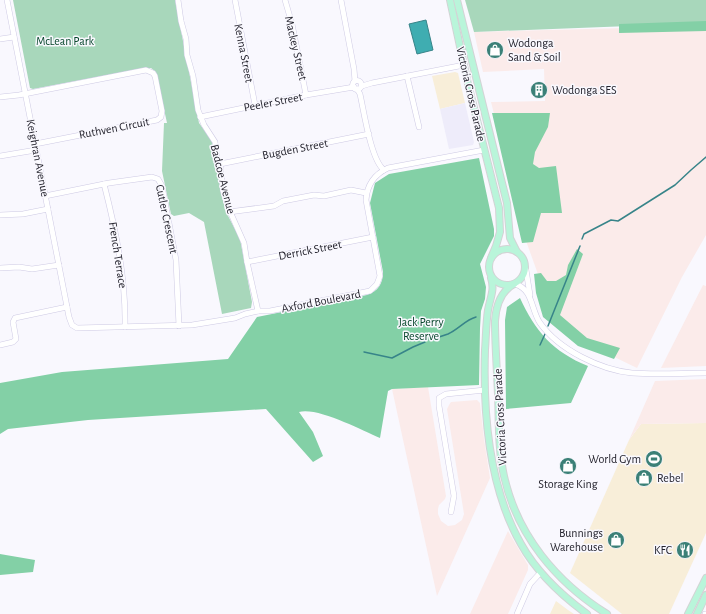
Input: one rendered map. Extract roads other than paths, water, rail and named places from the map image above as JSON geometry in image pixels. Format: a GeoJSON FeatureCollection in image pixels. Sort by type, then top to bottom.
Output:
{"type":"FeatureCollection","features":[{"type":"Feature","properties":{"kind":"main road","name":"Victoria Cross Parade"},"geometry":{"type":"LineString","coordinates":[[450,0],[468,84],[499,208],[499,238],[491,258]]}},
{"type":"Feature","properties":{"kind":"main road","name":"Victoria Cross Parade"},"geometry":{"type":"LineString","coordinates":[[457,0],[506,203],[510,238],[517,252]]}},
{"type":"Feature","properties":{"kind":"main road"},"geometry":{"type":"LineString","coordinates":[[468,84],[477,82]]}},
{"type":"Feature","properties":{"kind":"main road"},"geometry":{"type":"LineString","coordinates":[[484,150],[493,147]]}},
{"type":"Feature","properties":{"kind":"main road"},"geometry":{"type":"LineString","coordinates":[[510,249],[517,252],[525,261],[526,270],[523,277],[515,284],[500,284],[491,278],[488,268],[491,258],[496,252],[503,250],[510,249]]}},
{"type":"Feature","properties":{"kind":"main road","name":"Victoria Cross Parade"},"geometry":{"type":"LineString","coordinates":[[491,278],[493,289],[487,317],[485,390],[487,421],[499,489],[505,510],[521,545],[541,572],[561,593],[587,614]]}},
{"type":"Feature","properties":{"kind":"main road","name":"Victoria Cross Parade"},"geometry":{"type":"LineString","coordinates":[[515,284],[508,288],[503,294],[495,316],[500,445],[504,476],[511,499],[524,530],[549,565],[568,585],[605,613]]}},
{"type":"Feature","properties":{"kind":"main road"},"geometry":{"type":"LineString","coordinates":[[688,614],[706,578]]}},
{"type":"Feature","properties":{"kind":"main road"},"geometry":{"type":"LineString","coordinates":[[561,593],[568,585]]}},
{"type":"Feature","properties":{"kind":"main road"},"geometry":{"type":"LineString","coordinates":[[697,614],[706,595]]}},
{"type":"Feature","properties":{"kind":"street","name":"Keighran Avenue"},"geometry":{"type":"LineString","coordinates":[[7,0],[69,317]]}},
{"type":"Feature","properties":{"kind":"street","name":"Badcoe Avenue"},"geometry":{"type":"LineString","coordinates":[[178,0],[179,14],[186,39],[187,55],[193,76],[197,106],[200,117],[215,142],[217,158],[220,164],[223,191],[230,212],[243,238],[258,311]]}},
{"type":"Feature","properties":{"kind":"street","name":"Kenna Street"},"geometry":{"type":"LineString","coordinates":[[234,0],[254,105]]}},
{"type":"Feature","properties":{"kind":"street","name":"Mackey Street"},"geometry":{"type":"LineString","coordinates":[[285,0],[292,24],[306,95]]}},
{"type":"Feature","properties":{"kind":"street"},"geometry":{"type":"LineString","coordinates":[[341,0],[354,69],[374,155],[381,168],[384,170]]}},
{"type":"Feature","properties":{"kind":"street"},"geometry":{"type":"LineString","coordinates":[[0,39],[14,37]]}},
{"type":"Feature","properties":{"kind":"street","name":"Peeler Street"},"geometry":{"type":"LineString","coordinates":[[200,117],[254,105],[464,65]]}},
{"type":"Feature","properties":{"kind":"street","name":"Ruthven Circuit"},"geometry":{"type":"LineString","coordinates":[[0,97],[25,94],[146,70],[153,73],[155,76],[162,111],[161,117],[157,120],[0,156]]}},
{"type":"Feature","properties":{"kind":"street"},"geometry":{"type":"LineString","coordinates":[[407,76],[419,127]]}},
{"type":"Feature","properties":{"kind":"street","name":"Bugden Street"},"geometry":{"type":"LineString","coordinates":[[220,164],[369,134]]}},
{"type":"Feature","properties":{"kind":"street"},"geometry":{"type":"LineString","coordinates":[[230,212],[274,206],[283,201],[314,195],[324,196],[351,190],[366,193],[372,181],[384,170],[396,166],[484,150]]}},
{"type":"Feature","properties":{"kind":"street","name":"Cutler Crescent"},"geometry":{"type":"LineString","coordinates":[[45,196],[104,184],[152,177],[158,179],[161,182],[176,260],[179,326]]}},
{"type":"Feature","properties":{"kind":"street","name":"French Terrace"},"geometry":{"type":"LineString","coordinates":[[104,184],[117,238],[121,266],[125,328]]}},
{"type":"Feature","properties":{"kind":"street","name":"Axford Boulevard"},"geometry":{"type":"LineString","coordinates":[[69,317],[72,325],[80,328],[125,328],[192,325],[235,318],[258,311],[270,311],[370,291],[377,284],[380,276],[366,193]]}},
{"type":"Feature","properties":{"kind":"street"},"geometry":{"type":"LineString","coordinates":[[0,215],[22,214],[48,209]]}},
{"type":"Feature","properties":{"kind":"street","name":"Derrick Street"},"geometry":{"type":"LineString","coordinates":[[247,262],[373,237]]}},
{"type":"Feature","properties":{"kind":"street"},"geometry":{"type":"LineString","coordinates":[[0,268],[18,267],[32,269],[59,265]]}},
{"type":"Feature","properties":{"kind":"street"},"geometry":{"type":"LineString","coordinates":[[526,270],[531,300]]}},
{"type":"Feature","properties":{"kind":"street"},"geometry":{"type":"LineString","coordinates":[[515,284],[524,288],[531,300],[538,319],[548,332],[567,348],[586,359],[611,368],[632,373],[706,373]]}},
{"type":"Feature","properties":{"kind":"street"},"geometry":{"type":"LineString","coordinates":[[0,345],[13,342],[16,339],[13,322],[15,318],[67,307]]}},
{"type":"Feature","properties":{"kind":"street"},"geometry":{"type":"LineString","coordinates":[[450,512],[454,496],[439,398],[446,394],[485,390]]}},
{"type":"Feature","properties":{"kind":"street"},"geometry":{"type":"LineString","coordinates":[[517,614],[530,584],[541,572]]}},
{"type":"Feature","properties":{"kind":"water"},"geometry":{"type":"Polygon","coordinates":[[[426,20],[433,50],[417,54],[409,24],[426,20]]]}},
{"type":"Feature","properties":{"kind":"waterway"},"geometry":{"type":"LineString","coordinates":[[582,239],[584,234],[611,220],[618,221],[675,185],[706,157]]}},
{"type":"Feature","properties":{"kind":"waterway"},"geometry":{"type":"LineString","coordinates":[[548,326],[580,246]]}},
{"type":"Feature","properties":{"kind":"waterway"},"geometry":{"type":"LineString","coordinates":[[430,340],[448,334],[476,317]]}},
{"type":"Feature","properties":{"kind":"waterway"},"geometry":{"type":"LineString","coordinates":[[540,345],[545,334]]}},
{"type":"Feature","properties":{"kind":"waterway"},"geometry":{"type":"LineString","coordinates":[[364,352],[392,358],[425,342]]}},
{"type":"Feature","properties":{"kind":"place","name":"Wodonga Sand & Soil"},"geometry":{"type":"Point","coordinates":[495,50]}},
{"type":"Feature","properties":{"kind":"place","name":"Wodonga SES"},"geometry":{"type":"Point","coordinates":[539,90]}},
{"type":"Feature","properties":{"kind":"place","name":"World Gym"},"geometry":{"type":"Point","coordinates":[654,459]}},
{"type":"Feature","properties":{"kind":"place","name":"Storage King"},"geometry":{"type":"Point","coordinates":[568,466]}},
{"type":"Feature","properties":{"kind":"place","name":"Rebel"},"geometry":{"type":"Point","coordinates":[644,478]}},
{"type":"Feature","properties":{"kind":"place","name":"Bunnings Warehouse"},"geometry":{"type":"Point","coordinates":[616,540]}},
{"type":"Feature","properties":{"kind":"place","name":"KFC"},"geometry":{"type":"Point","coordinates":[685,550]}},
{"type":"Feature","properties":{"kind":"park label","name":"McLean Park"},"geometry":{"type":"Point","coordinates":[65,41]}},
{"type":"Feature","properties":{"kind":"park label","name":"Jack Perry Reserve"},"geometry":{"type":"Point","coordinates":[421,329]}}]}
